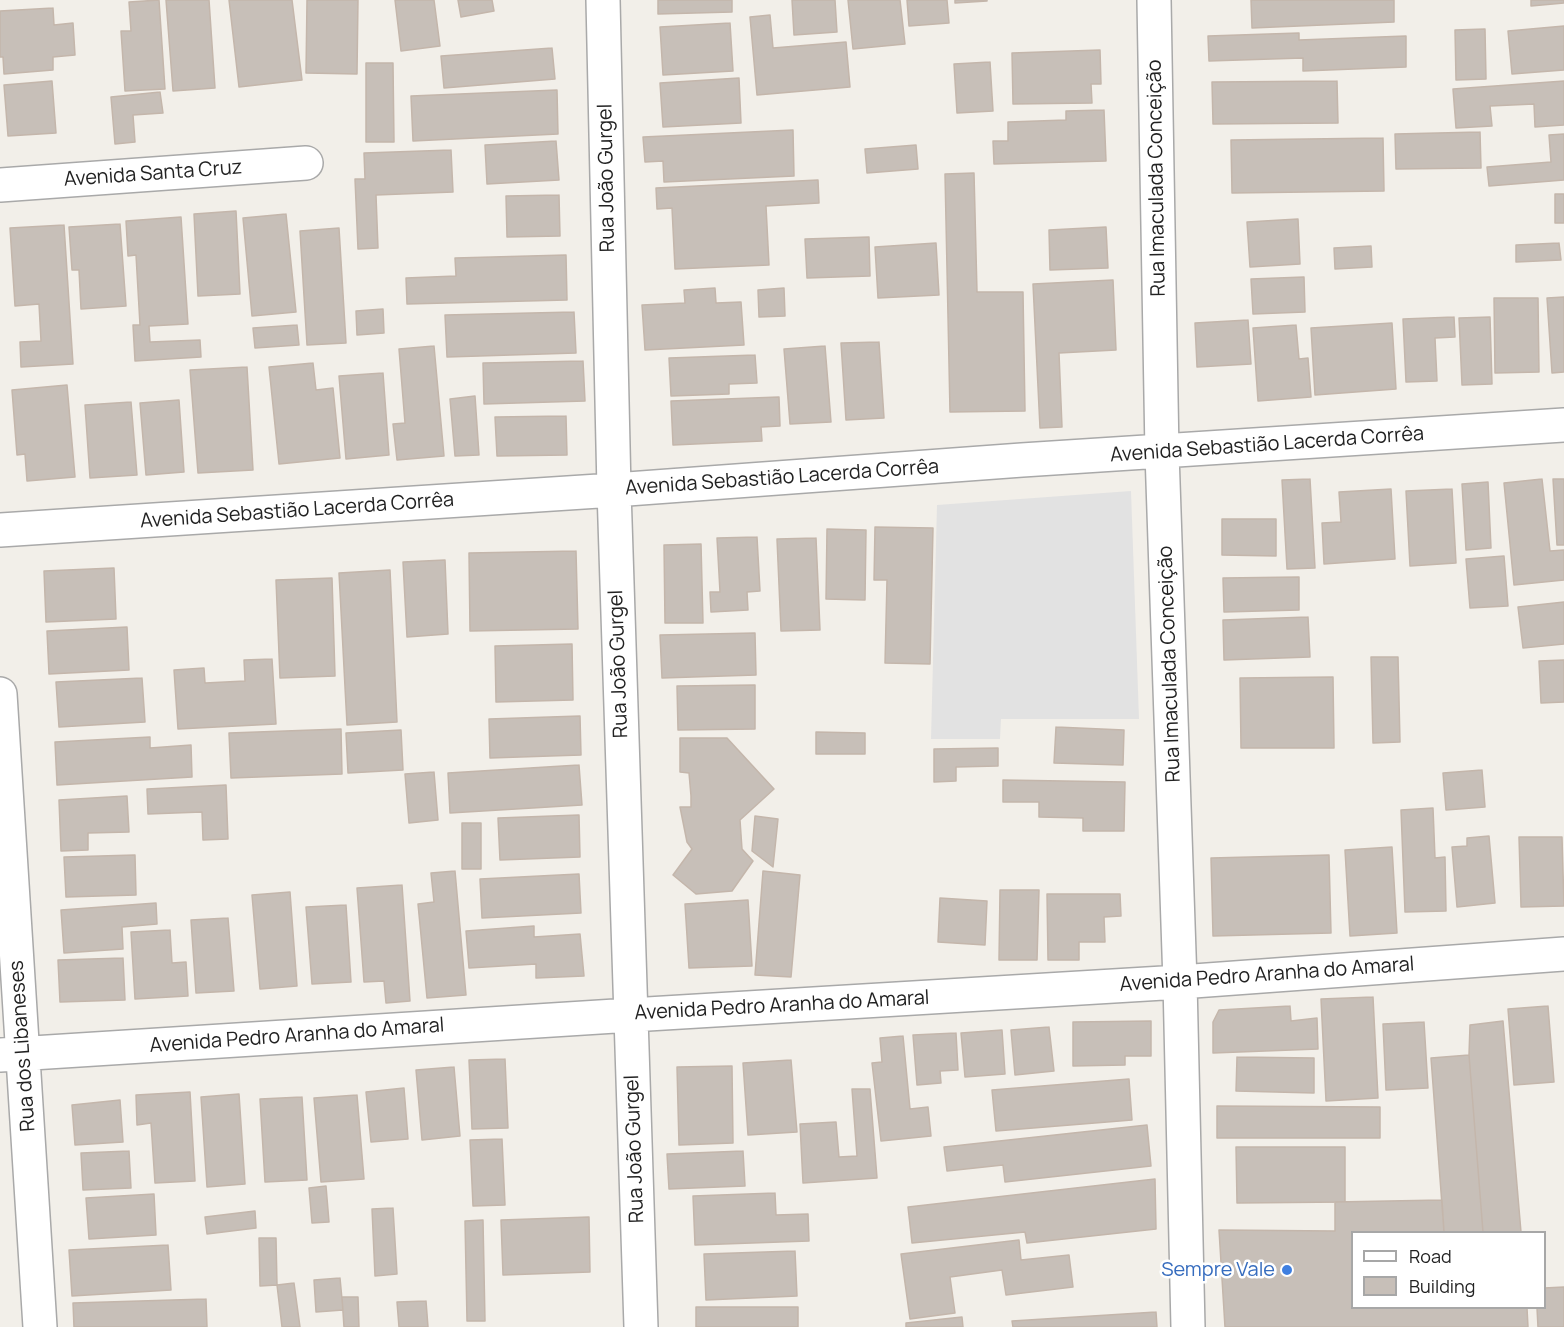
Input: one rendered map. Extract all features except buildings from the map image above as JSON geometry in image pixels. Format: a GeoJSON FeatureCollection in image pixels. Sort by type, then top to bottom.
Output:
{"type":"FeatureCollection","features":[{"type":"Feature","properties":{"kind":"street","name":"Rua João Gurgel"},"geometry":{"type":"LineString","coordinates":[[603,0],[614,490],[641,1327]]}},
{"type":"Feature","properties":{"kind":"street","name":"Rua Imaculada Conceição"},"geometry":{"type":"LineString","coordinates":[[1154,0],[1162,453],[1180,982],[1188,1327]]}},
{"type":"Feature","properties":{"kind":"street","name":"Avenida Santa Cruz"},"geometry":{"type":"LineString","coordinates":[[0,186],[306,163]]}},
{"type":"Feature","properties":{"kind":"street","name":"Avenida Sebastião Lacerda Corrêa"},"geometry":{"type":"LineString","coordinates":[[0,530],[1564,425]]}},
{"type":"Feature","properties":{"kind":"street","name":"Rua dos Libaneses"},"geometry":{"type":"LineString","coordinates":[[0,694],[12,1054],[40,1327]]}},
{"type":"Feature","properties":{"kind":"street","name":"Avenida Pedro Aranha do Amaral"},"geometry":{"type":"LineString","coordinates":[[12,1054],[1180,982],[1564,954]]}},
{"type":"Feature","properties":{"kind":"shaded area"},"geometry":{"type":"Polygon","coordinates":[[[1131,491],[1139,719],[1001,719],[1000,739],[931,739],[937,505],[1131,491]]]}},
{"type":"Feature","properties":{"kind":"place","name":"Sempre Vale"},"geometry":{"type":"Point","coordinates":[1287,1270]}}]}
